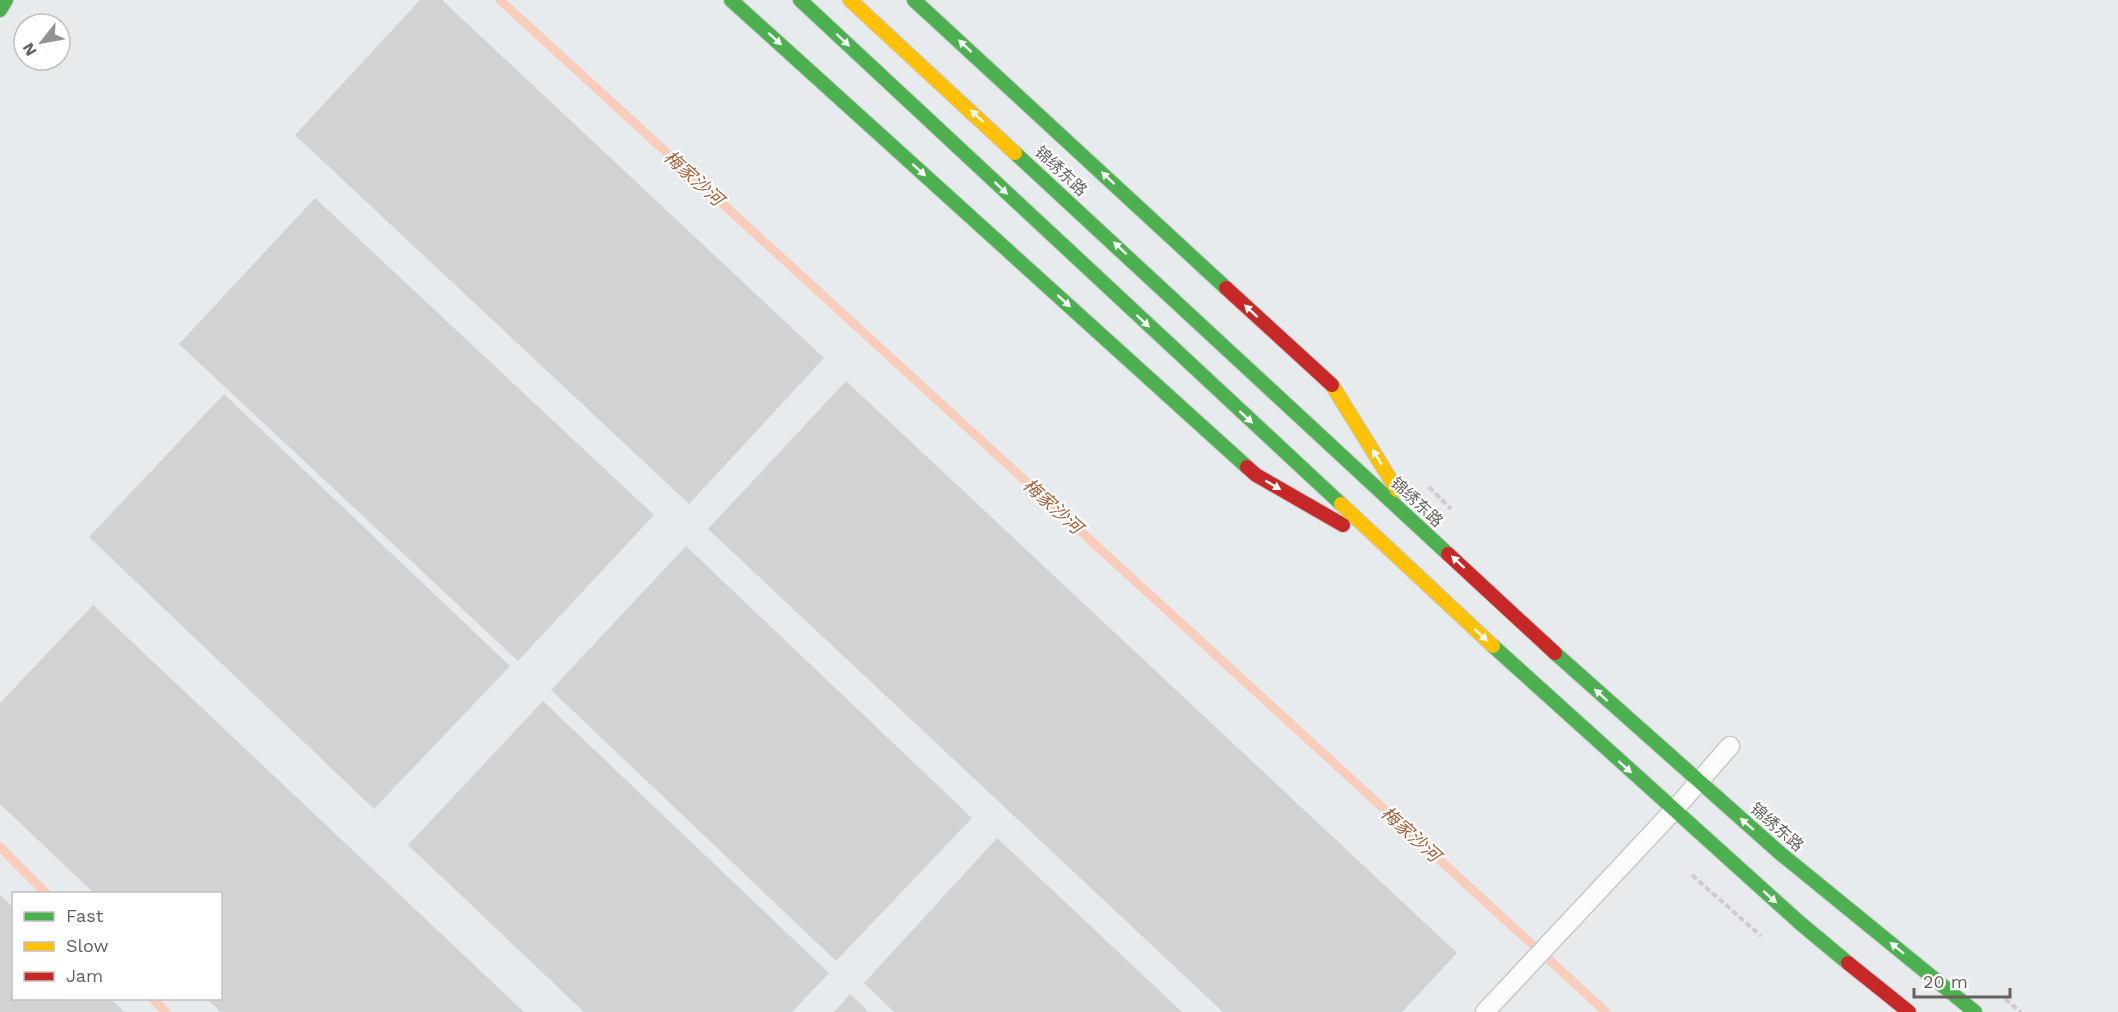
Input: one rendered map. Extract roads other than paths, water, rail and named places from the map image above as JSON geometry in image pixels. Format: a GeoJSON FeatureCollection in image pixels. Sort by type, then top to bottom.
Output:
{"type":"FeatureCollection","features":[{"type":"Feature","properties":{"kind":"main road"},"geometry":{"type":"LineString","coordinates":[[0,10],[6,0]]}},
{"type":"Feature","properties":{"kind":"main road"},"geometry":{"type":"LineString","coordinates":[[731,0],[1256,475],[1393,553]]}},
{"type":"Feature","properties":{"kind":"main road"},"geometry":{"type":"LineString","coordinates":[[800,0],[1203,377],[1674,810],[1800,923],[1910,1012]]}},
{"type":"Feature","properties":{"kind":"main road","name":"锦绣东路"},"geometry":{"type":"LineString","coordinates":[[850,0],[1225,345],[1599,694],[1781,854],[1975,1012]]}},
{"type":"Feature","properties":{"kind":"main road"},"geometry":{"type":"LineString","coordinates":[[914,0],[1333,386],[1418,525]]}},
{"type":"Feature","properties":{"kind":"lane"},"geometry":{"type":"LineString","coordinates":[[1485,1012],[1674,810],[1730,746]]}},
{"type":"Feature","properties":{"kind":"waterway","name":"梅家沙河"},"geometry":{"type":"LineString","coordinates":[[500,0],[1606,1012]]}},
{"type":"Feature","properties":{"kind":"waterway"},"geometry":{"type":"LineString","coordinates":[[0,847],[45,892]]}},
{"type":"Feature","properties":{"kind":"waterway"},"geometry":{"type":"LineString","coordinates":[[154,1000],[166,1012]]}}]}
